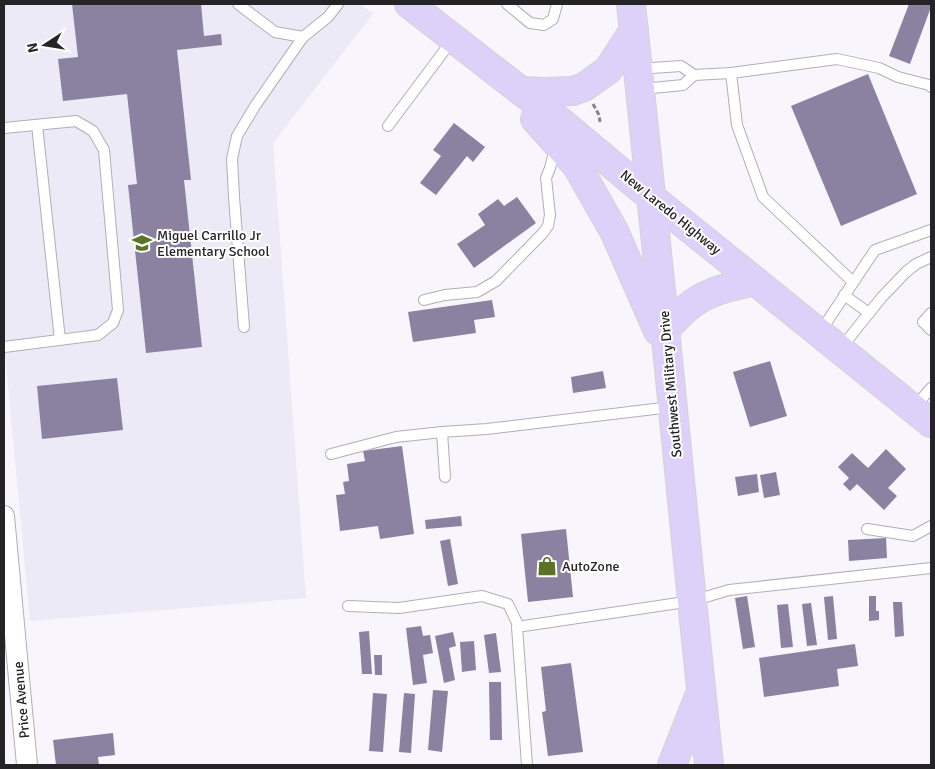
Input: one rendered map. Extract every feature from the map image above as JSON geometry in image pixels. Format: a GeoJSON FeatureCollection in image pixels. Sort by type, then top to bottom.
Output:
{"type":"FeatureCollection","features":[{"type":"Feature","properties":{"kind":"main road","name":"New Laredo Highway"},"geometry":{"type":"LineString","coordinates":[[419,7],[453,39],[521,91],[559,132],[652,198],[923,416]]}},
{"type":"Feature","properties":{"kind":"main road","name":"Southwest Military Drive"},"geometry":{"type":"LineString","coordinates":[[633,17],[709,765]]}},
{"type":"Feature","properties":{"kind":"main road"},"geometry":{"type":"LineString","coordinates":[[521,91],[573,91],[584,87],[608,70],[633,17]]}},
{"type":"Feature","properties":{"kind":"main road"},"geometry":{"type":"LineString","coordinates":[[480,59],[559,132],[614,231],[666,341],[692,304],[720,289],[755,281]]}},
{"type":"Feature","properties":{"kind":"main road"},"geometry":{"type":"LineString","coordinates":[[672,765],[701,691]]}},
{"type":"Feature","properties":{"kind":"street","name":"Price Avenue"},"geometry":{"type":"LineString","coordinates":[[4,516],[27,765]]}},
{"type":"Feature","properties":{"kind":"lane"},"geometry":{"type":"LineString","coordinates":[[238,4],[275,32],[303,37]]}},
{"type":"Feature","properties":{"kind":"lane"},"geometry":{"type":"LineString","coordinates":[[244,327],[232,159],[237,136],[255,106],[303,37],[328,17],[338,4]]}},
{"type":"Feature","properties":{"kind":"lane"},"geometry":{"type":"LineString","coordinates":[[507,4],[530,23],[544,24],[553,18],[557,4]]}},
{"type":"Feature","properties":{"kind":"lane"},"geometry":{"type":"LineString","coordinates":[[388,126],[453,39]]}},
{"type":"Feature","properties":{"kind":"lane"},"geometry":{"type":"LineString","coordinates":[[640,79],[683,85],[694,75],[731,73],[837,59],[879,68],[898,77],[931,85]]}},
{"type":"Feature","properties":{"kind":"lane"},"geometry":{"type":"LineString","coordinates":[[640,79],[682,66],[694,75]]}},
{"type":"Feature","properties":{"kind":"lane"},"geometry":{"type":"LineString","coordinates":[[731,73],[737,125],[763,198],[853,282]]}},
{"type":"Feature","properties":{"kind":"lane"},"geometry":{"type":"LineString","coordinates":[[4,128],[76,121],[93,131],[104,150],[118,310],[113,323],[98,335],[4,347]]}},
{"type":"Feature","properties":{"kind":"lane"},"geometry":{"type":"LineString","coordinates":[[37,126],[60,340]]}},
{"type":"Feature","properties":{"kind":"lane"},"geometry":{"type":"LineString","coordinates":[[424,300],[445,295],[477,292],[496,281],[542,234],[548,226],[550,215],[546,178],[559,132]]}},
{"type":"Feature","properties":{"kind":"lane"},"geometry":{"type":"LineString","coordinates":[[830,340],[844,295],[875,250],[931,230]]}},
{"type":"Feature","properties":{"kind":"lane"},"geometry":{"type":"LineString","coordinates":[[830,340],[869,313],[906,272],[916,264],[931,257]]}},
{"type":"Feature","properties":{"kind":"lane"},"geometry":{"type":"LineString","coordinates":[[844,295],[869,313]]}},
{"type":"Feature","properties":{"kind":"lane"},"geometry":{"type":"LineString","coordinates":[[931,313],[923,322],[931,330]]}},
{"type":"Feature","properties":{"kind":"lane"},"geometry":{"type":"LineString","coordinates":[[923,416],[931,388]]}},
{"type":"Feature","properties":{"kind":"lane"},"geometry":{"type":"LineString","coordinates":[[331,454],[396,437],[487,429],[672,406]]}},
{"type":"Feature","properties":{"kind":"lane"},"geometry":{"type":"LineString","coordinates":[[442,432],[445,477]]}},
{"type":"Feature","properties":{"kind":"lane"},"geometry":{"type":"LineString","coordinates":[[868,529],[913,536],[931,526]]}},
{"type":"Feature","properties":{"kind":"lane"},"geometry":{"type":"LineString","coordinates":[[519,627],[692,601],[729,590],[931,568]]}},
{"type":"Feature","properties":{"kind":"lane"},"geometry":{"type":"LineString","coordinates":[[348,606],[399,608],[482,596],[508,604],[519,627],[517,628],[527,765]]}},
{"type":"Feature","properties":{"kind":"path"},"geometry":{"type":"LineString","coordinates":[[600,122],[599,115],[605,118]]}},
{"type":"Feature","properties":{"kind":"shaded area","name":"Miguel Carrillo Jr Elementary School"},"geometry":{"type":"Polygon","coordinates":[[[4,4],[361,4],[373,14],[273,143],[306,598],[30,621],[4,343],[4,4]]]}},
{"type":"Feature","properties":{"kind":"building"},"geometry":{"type":"Polygon","coordinates":[[[72,4],[201,4],[204,36],[221,34],[222,45],[177,50],[191,180],[184,180],[202,347],[146,353],[128,185],[137,184],[127,94],[63,101],[58,59],[78,57],[72,4]]]}},
{"type":"Feature","properties":{"kind":"building"},"geometry":{"type":"Polygon","coordinates":[[[909,4],[931,4],[910,64],[889,56],[909,4]]]}},
{"type":"Feature","properties":{"kind":"building"},"geometry":{"type":"Polygon","coordinates":[[[868,74],[917,194],[841,226],[791,106],[868,74]]]}},
{"type":"Feature","properties":{"kind":"building"},"geometry":{"type":"Polygon","coordinates":[[[454,123],[485,147],[473,162],[467,156],[436,195],[420,183],[441,156],[433,150],[454,123]]]}},
{"type":"Feature","properties":{"kind":"building"},"geometry":{"type":"Polygon","coordinates":[[[517,197],[536,223],[474,268],[457,244],[485,225],[478,214],[498,199],[504,206],[517,197]]]}},
{"type":"Feature","properties":{"kind":"building"},"geometry":{"type":"Polygon","coordinates":[[[492,300],[495,317],[474,320],[476,333],[413,342],[408,312],[492,300]]]}},
{"type":"Feature","properties":{"kind":"building"},"geometry":{"type":"Polygon","coordinates":[[[770,361],[787,416],[750,427],[733,372],[770,361]]]}},
{"type":"Feature","properties":{"kind":"building"},"geometry":{"type":"Polygon","coordinates":[[[603,371],[606,388],[573,393],[571,377],[603,371]]]}},
{"type":"Feature","properties":{"kind":"building"},"geometry":{"type":"Polygon","coordinates":[[[117,378],[123,430],[42,439],[37,386],[117,378]]]}},
{"type":"Feature","properties":{"kind":"building"},"geometry":{"type":"Polygon","coordinates":[[[402,446],[414,534],[380,539],[378,526],[340,531],[336,495],[345,494],[343,482],[349,481],[347,464],[365,461],[363,451],[402,446]]]}},
{"type":"Feature","properties":{"kind":"building"},"geometry":{"type":"Polygon","coordinates":[[[886,449],[906,469],[888,488],[897,496],[884,510],[857,484],[850,491],[843,484],[849,478],[838,467],[852,453],[868,468],[886,449]]]}},
{"type":"Feature","properties":{"kind":"building"},"geometry":{"type":"Polygon","coordinates":[[[776,472],[780,495],[764,498],[760,475],[776,472]]]}},
{"type":"Feature","properties":{"kind":"building"},"geometry":{"type":"Polygon","coordinates":[[[757,474],[759,492],[738,496],[735,477],[757,474]]]}},
{"type":"Feature","properties":{"kind":"building"},"geometry":{"type":"Polygon","coordinates":[[[461,516],[462,526],[426,529],[425,520],[461,516]]]}},
{"type":"Feature","properties":{"kind":"building","name":"AutoZone"},"geometry":{"type":"Polygon","coordinates":[[[566,529],[573,597],[528,602],[521,534],[566,529]]]}},
{"type":"Feature","properties":{"kind":"building"},"geometry":{"type":"Polygon","coordinates":[[[886,538],[887,558],[849,561],[848,540],[886,538]]]}},
{"type":"Feature","properties":{"kind":"building"},"geometry":{"type":"Polygon","coordinates":[[[450,539],[458,584],[448,586],[440,541],[450,539]]]}},
{"type":"Feature","properties":{"kind":"building"},"geometry":{"type":"Polygon","coordinates":[[[747,596],[755,647],[743,649],[735,598],[747,596]]]}},
{"type":"Feature","properties":{"kind":"building"},"geometry":{"type":"Polygon","coordinates":[[[833,596],[837,639],[828,640],[824,597],[833,596]]]}},
{"type":"Feature","properties":{"kind":"building"},"geometry":{"type":"Polygon","coordinates":[[[869,596],[876,596],[876,611],[879,611],[879,620],[869,621],[869,596]]]}},
{"type":"Feature","properties":{"kind":"building"},"geometry":{"type":"Polygon","coordinates":[[[893,602],[902,602],[904,636],[895,637],[893,602]]]}},
{"type":"Feature","properties":{"kind":"building"},"geometry":{"type":"Polygon","coordinates":[[[811,603],[817,645],[807,646],[802,604],[811,603]]]}},
{"type":"Feature","properties":{"kind":"building"},"geometry":{"type":"Polygon","coordinates":[[[788,604],[793,647],[781,648],[777,605],[788,604]]]}},
{"type":"Feature","properties":{"kind":"building"},"geometry":{"type":"Polygon","coordinates":[[[421,626],[423,636],[430,635],[433,653],[423,655],[427,683],[413,685],[406,628],[421,626]]]}},
{"type":"Feature","properties":{"kind":"building"},"geometry":{"type":"Polygon","coordinates":[[[369,631],[372,674],[362,674],[359,632],[369,631]]]}},
{"type":"Feature","properties":{"kind":"building"},"geometry":{"type":"Polygon","coordinates":[[[453,632],[456,646],[449,648],[455,680],[444,683],[435,636],[453,632]]]}},
{"type":"Feature","properties":{"kind":"building"},"geometry":{"type":"Polygon","coordinates":[[[496,633],[501,672],[489,673],[484,635],[496,633]]]}},
{"type":"Feature","properties":{"kind":"building"},"geometry":{"type":"Polygon","coordinates":[[[474,641],[476,670],[462,672],[460,642],[474,641]]]}},
{"type":"Feature","properties":{"kind":"building"},"geometry":{"type":"Polygon","coordinates":[[[855,644],[858,666],[837,669],[839,686],[764,697],[759,658],[855,644]]]}},
{"type":"Feature","properties":{"kind":"building"},"geometry":{"type":"Polygon","coordinates":[[[374,655],[382,655],[382,675],[375,675],[374,655]]]}},
{"type":"Feature","properties":{"kind":"building"},"geometry":{"type":"Polygon","coordinates":[[[571,663],[583,752],[548,756],[542,712],[546,711],[541,667],[571,663]]]}},
{"type":"Feature","properties":{"kind":"building"},"geometry":{"type":"Polygon","coordinates":[[[489,682],[501,682],[502,740],[490,740],[489,682]]]}},
{"type":"Feature","properties":{"kind":"building"},"geometry":{"type":"Polygon","coordinates":[[[433,690],[448,691],[442,752],[428,750],[433,690]]]}},
{"type":"Feature","properties":{"kind":"building"},"geometry":{"type":"Polygon","coordinates":[[[373,693],[387,694],[383,752],[369,751],[373,693]]]}},
{"type":"Feature","properties":{"kind":"building"},"geometry":{"type":"Polygon","coordinates":[[[404,693],[415,694],[411,753],[399,752],[404,693]]]}},
{"type":"Feature","properties":{"kind":"building"},"geometry":{"type":"Polygon","coordinates":[[[113,733],[115,755],[98,757],[99,765],[56,765],[53,740],[113,733]]]}},
{"type":"Feature","properties":{"kind":"place","name":"Miguel Carrillo Jr Elementary School"},"geometry":{"type":"Point","coordinates":[142,243]}},
{"type":"Feature","properties":{"kind":"place","name":"AutoZone"},"geometry":{"type":"Point","coordinates":[547,566]}}]}
